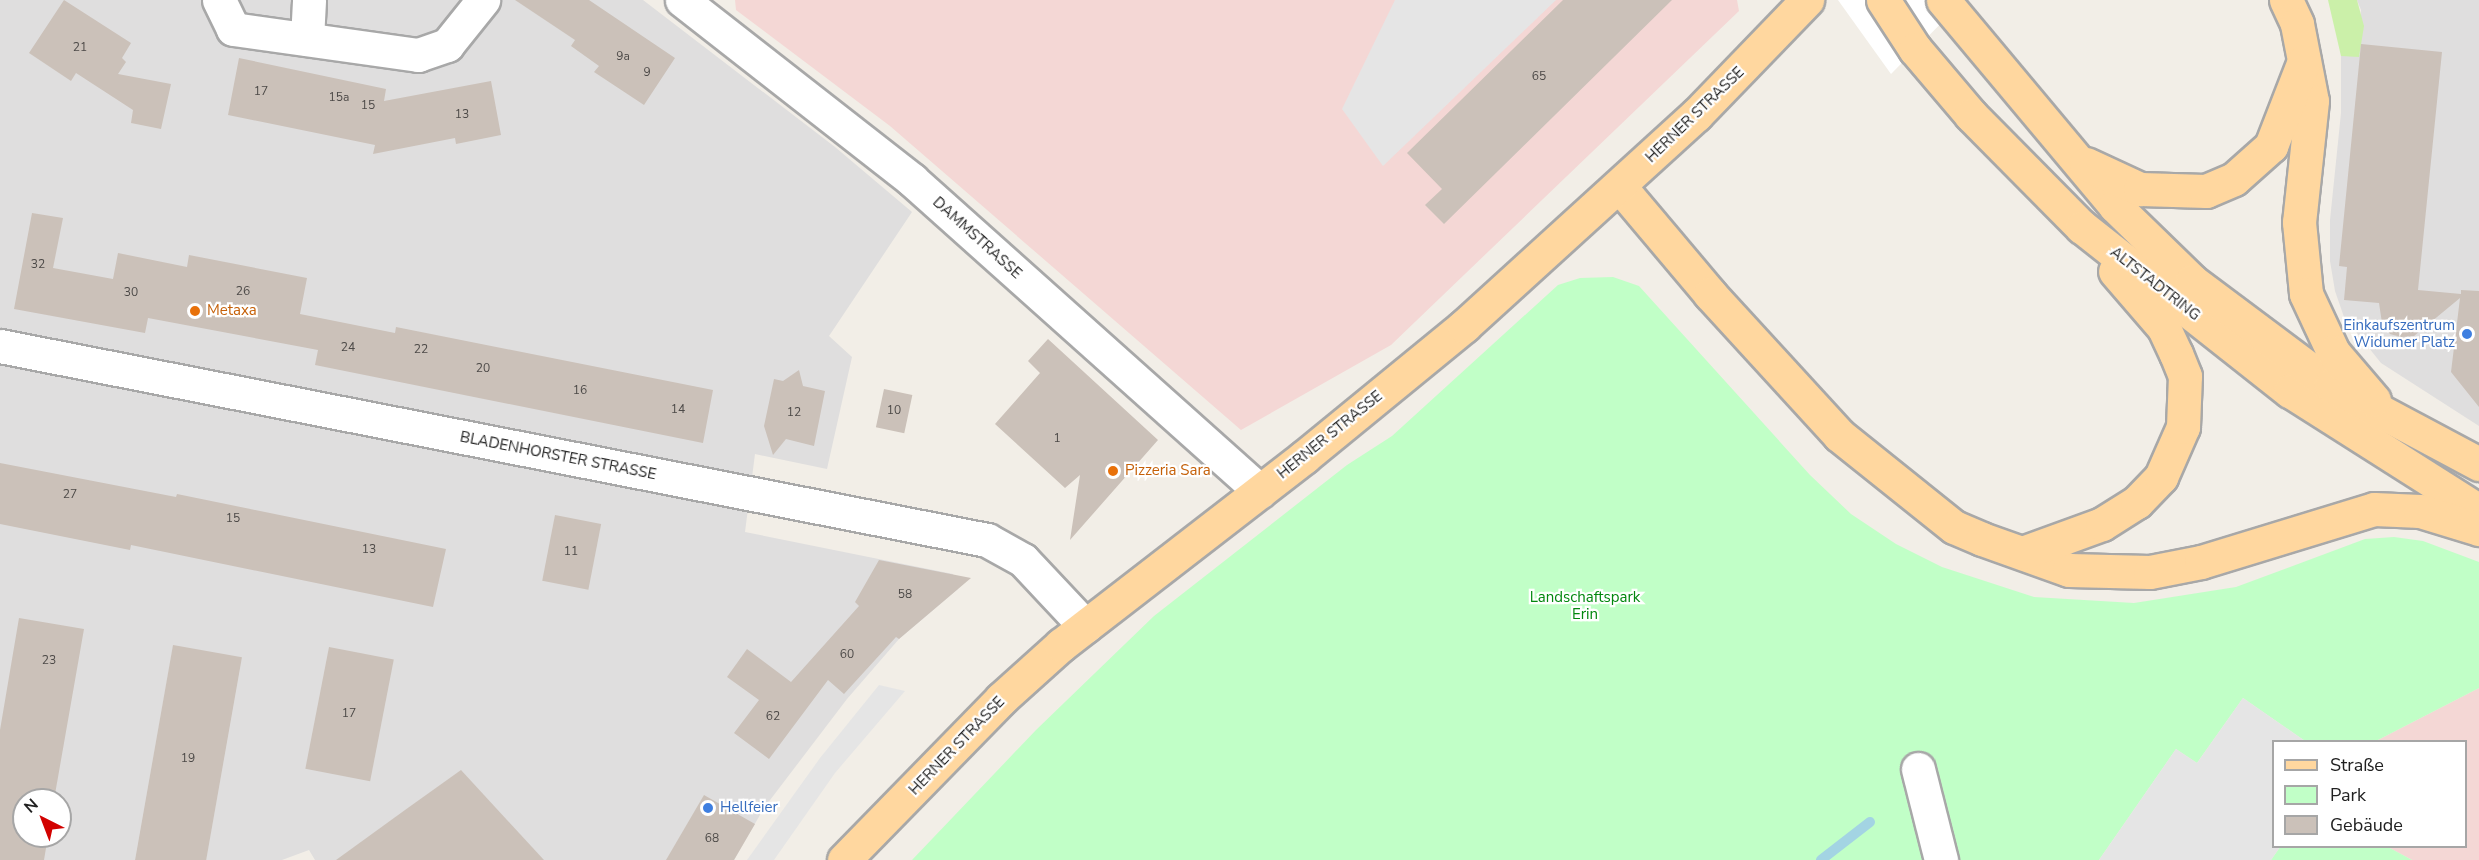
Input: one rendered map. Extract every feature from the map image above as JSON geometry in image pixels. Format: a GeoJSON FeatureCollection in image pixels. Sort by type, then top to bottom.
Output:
{"type":"FeatureCollection","features":[{"type":"Feature","properties":{"kind":"main road","name":"HERNER STRASSE"},"geometry":{"type":"LineString","coordinates":[[844,860],[1001,699],[1085,626],[1260,491],[1464,326],[1620,187],[1808,0]]}},
{"type":"Feature","properties":{"kind":"main road","name":"ALTSTADTRING"},"geometry":{"type":"LineString","coordinates":[[1883,0],[1916,49],[1971,115],[2082,226],[2290,391],[2479,511]]}},
{"type":"Feature","properties":{"kind":"main road"},"geometry":{"type":"LineString","coordinates":[[2286,0],[2297,24],[2312,101],[2299,222],[2306,294],[2333,352],[2382,410]]}},
{"type":"Feature","properties":{"kind":"main road","name":"ALTSTADTRING"},"geometry":{"type":"LineString","coordinates":[[1947,6],[2115,206],[2192,281],[2331,385],[2382,410],[2479,464]]}},
{"type":"Feature","properties":{"kind":"main road"},"geometry":{"type":"LineString","coordinates":[[2076,159],[2140,189],[2175,192],[2215,187],[2234,179],[2271,147],[2304,61]]}},
{"type":"Feature","properties":{"kind":"main road"},"geometry":{"type":"LineString","coordinates":[[1620,187],[1710,294],[1839,435],[1954,527],[2069,570],[2150,572],[2201,562],[2392,506],[2479,529]]}},
{"type":"Feature","properties":{"kind":"main road"},"geometry":{"type":"LineString","coordinates":[[2025,552],[2102,524],[2137,502],[2161,477],[2183,427],[2185,376],[2164,328],[2082,226]]}},
{"type":"Feature","properties":{"kind":"street"},"geometry":{"type":"LineString","coordinates":[[219,0],[233,28],[418,55],[433,53],[457,36],[483,0]]}},
{"type":"Feature","properties":{"kind":"street"},"geometry":{"type":"LineString","coordinates":[[307,39],[309,0]]}},
{"type":"Feature","properties":{"kind":"street","name":"DAMMSTRASSE"},"geometry":{"type":"LineString","coordinates":[[687,2],[912,180],[1260,491]]}},
{"type":"Feature","properties":{"kind":"street","name":"BLADENHORSTER STRASSE"},"geometry":{"type":"LineString","coordinates":[[0,346],[987,540],[1023,560],[1085,626]]}},
{"type":"Feature","properties":{"kind":"street"},"geometry":{"type":"LineString","coordinates":[[1918,769],[1941,860]]}},
{"type":"Feature","properties":{"kind":"shaded area"},"geometry":{"type":"Polygon","coordinates":[[[0,0],[643,0],[835,147],[912,212],[829,336],[852,357],[827,469],[755,454],[745,532],[953,574],[958,589],[899,639],[847,699],[764,808],[734,860],[315,860],[309,850],[282,860],[0,860],[0,0]]]}},
{"type":"Feature","properties":{"kind":"shaded area"},"geometry":{"type":"Polygon","coordinates":[[[735,0],[1737,0],[1739,11],[1391,345],[1241,430],[890,126],[736,10],[735,0]]]}},
{"type":"Feature","properties":{"kind":"shaded area"},"geometry":{"type":"Polygon","coordinates":[[[1395,0],[1556,0],[1383,166],[1342,109],[1395,0]]]}},
{"type":"Feature","properties":{"kind":"shaded area"},"geometry":{"type":"Polygon","coordinates":[[[2357,0],[2479,0],[2479,426],[2381,363],[2344,317],[2335,291],[2330,261],[2330,220],[2341,113],[2341,56],[2359,56],[2361,10],[2357,0]]]}},
{"type":"Feature","properties":{"kind":"shaded area"},"geometry":{"type":"Polygon","coordinates":[[[879,685],[905,691],[835,773],[774,860],[747,860],[820,758],[879,685]]]}},
{"type":"Feature","properties":{"kind":"shaded area"},"geometry":{"type":"Polygon","coordinates":[[[2479,688],[2479,860],[2412,860],[2390,848],[2467,848],[2467,740],[2378,740],[2479,688]]]}},
{"type":"Feature","properties":{"kind":"shaded area"},"geometry":{"type":"Polygon","coordinates":[[[2243,698],[2304,740],[2272,740],[2272,848],[2279,848],[2271,860],[2099,860],[2176,749],[2197,763],[2243,698]]]}},
{"type":"Feature","properties":{"kind":"green space"},"geometry":{"type":"Polygon","coordinates":[[[2328,0],[2357,0],[2364,26],[2359,57],[2341,56],[2328,0]]]}},
{"type":"Feature","properties":{"kind":"green space","name":"Landschaftspark Erin"},"geometry":{"type":"Polygon","coordinates":[[[1613,277],[1639,286],[1810,475],[1851,514],[1896,544],[1942,567],[2034,597],[2134,603],[2236,587],[2365,539],[2394,537],[2423,541],[2479,562],[2479,688],[2378,740],[2304,740],[2243,698],[2197,763],[2176,749],[2099,860],[912,860],[1036,730],[1154,616],[1347,465],[1392,436],[1558,285],[1580,278],[1613,277]]]}},
{"type":"Feature","properties":{"kind":"green space"},"geometry":{"type":"Polygon","coordinates":[[[2279,848],[2390,848],[2412,860],[2271,860],[2279,848]]]}},
{"type":"Feature","properties":{"kind":"pier"},"geometry":{"type":"Polygon","coordinates":[[[1838,0],[1964,0],[1891,74],[1838,0]]]}},
{"type":"Feature","properties":{"kind":"building"},"geometry":{"type":"Polygon","coordinates":[[[64,0],[131,43],[122,58],[126,62],[118,74],[171,84],[161,129],[131,123],[133,110],[76,73],[71,81],[29,53],[64,0]]]}},
{"type":"Feature","properties":{"kind":"building"},"geometry":{"type":"Polygon","coordinates":[[[515,0],[589,0],[675,58],[644,105],[594,72],[599,66],[571,46],[575,40],[515,0]]]}},
{"type":"Feature","properties":{"kind":"building"},"geometry":{"type":"Polygon","coordinates":[[[1563,0],[1672,0],[1444,224],[1425,205],[1442,189],[1407,153],[1563,0]]]}},
{"type":"Feature","properties":{"kind":"building"},"geometry":{"type":"Polygon","coordinates":[[[2361,44],[2442,52],[2418,290],[2461,294],[2461,290],[2479,291],[2479,407],[2451,372],[2460,298],[2414,336],[2401,337],[2390,334],[2382,323],[2379,303],[2344,300],[2347,267],[2339,266],[2361,44]]]}},
{"type":"Feature","properties":{"kind":"building"},"geometry":{"type":"Polygon","coordinates":[[[239,58],[386,89],[384,101],[491,81],[501,135],[456,144],[455,138],[373,154],[375,145],[228,115],[239,58]]]}},
{"type":"Feature","properties":{"kind":"building"},"geometry":{"type":"Polygon","coordinates":[[[32,213],[63,218],[53,268],[113,279],[118,253],[187,267],[189,255],[307,278],[300,314],[395,333],[396,327],[713,390],[703,443],[315,365],[318,350],[148,318],[145,333],[14,309],[32,213]]]}},
{"type":"Feature","properties":{"kind":"building"},"geometry":{"type":"Polygon","coordinates":[[[1048,339],[1158,440],[1070,540],[1080,475],[1065,488],[995,424],[1040,373],[1028,361],[1048,339]]]}},
{"type":"Feature","properties":{"kind":"building"},"geometry":{"type":"Polygon","coordinates":[[[799,370],[803,386],[825,391],[814,446],[786,439],[773,455],[764,426],[774,379],[783,381],[799,370]]]}},
{"type":"Feature","properties":{"kind":"building"},"geometry":{"type":"Polygon","coordinates":[[[884,389],[912,395],[904,433],[876,427],[884,389]]]}},
{"type":"Feature","properties":{"kind":"building"},"geometry":{"type":"Polygon","coordinates":[[[0,463],[176,497],[177,494],[446,549],[433,607],[131,545],[130,550],[0,524],[0,463]]]}},
{"type":"Feature","properties":{"kind":"building"},"geometry":{"type":"Polygon","coordinates":[[[555,515],[601,524],[588,590],[542,581],[555,515]]]}},
{"type":"Feature","properties":{"kind":"building"},"geometry":{"type":"Polygon","coordinates":[[[879,560],[971,578],[899,639],[896,637],[844,694],[828,680],[769,759],[734,733],[759,700],[727,677],[747,649],[791,682],[859,606],[855,602],[879,560]]]}},
{"type":"Feature","properties":{"kind":"building"},"geometry":{"type":"Polygon","coordinates":[[[19,618],[84,629],[56,788],[12,788],[12,848],[46,848],[44,860],[0,860],[0,730],[19,618]]]}},
{"type":"Feature","properties":{"kind":"building"},"geometry":{"type":"Polygon","coordinates":[[[173,645],[242,657],[206,860],[135,860],[173,645]]]}},
{"type":"Feature","properties":{"kind":"building"},"geometry":{"type":"Polygon","coordinates":[[[329,647],[394,660],[370,781],[305,769],[329,647]]]}},
{"type":"Feature","properties":{"kind":"building"},"geometry":{"type":"Polygon","coordinates":[[[461,770],[544,860],[336,860],[405,810],[461,770]]]}},
{"type":"Feature","properties":{"kind":"building"},"geometry":{"type":"Polygon","coordinates":[[[704,795],[755,824],[734,860],[666,860],[704,795]]]}},
{"type":"Feature","properties":{"kind":"waterway"},"geometry":{"type":"LineString","coordinates":[[1821,860],[1870,822]]}},
{"type":"Feature","properties":{"kind":"place","name":"Metaxa"},"geometry":{"type":"Point","coordinates":[195,311]}},
{"type":"Feature","properties":{"kind":"place","name":"Einkaufszentrum Widumer Platz"},"geometry":{"type":"Point","coordinates":[2467,334]}},
{"type":"Feature","properties":{"kind":"place","name":"Pizzeria Sara"},"geometry":{"type":"Point","coordinates":[1113,471]}},
{"type":"Feature","properties":{"kind":"place","name":"Hellfeier"},"geometry":{"type":"Point","coordinates":[708,808]}}]}
